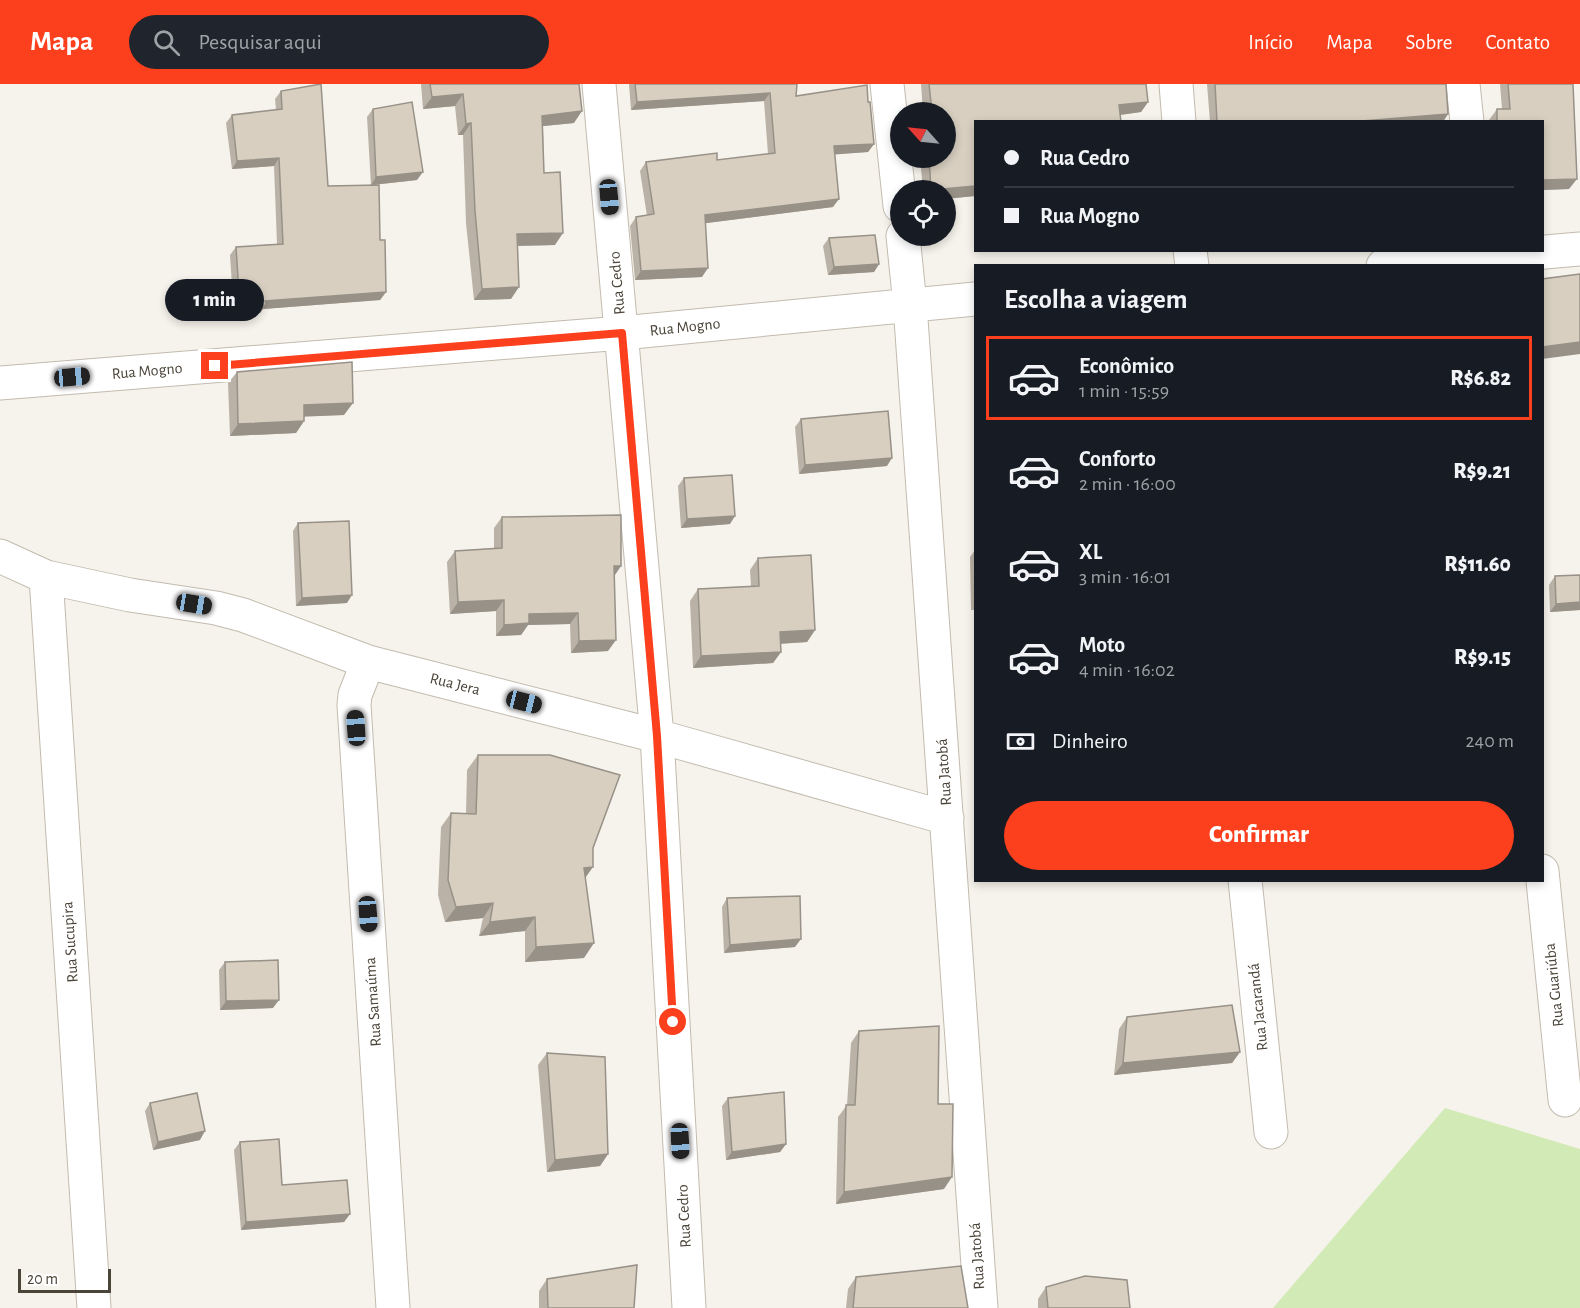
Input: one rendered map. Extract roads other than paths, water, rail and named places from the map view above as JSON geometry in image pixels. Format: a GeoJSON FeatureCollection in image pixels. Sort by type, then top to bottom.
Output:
{"type":"FeatureCollection","features":[{"type":"Feature","properties":{"kind":"street","name":"Rua Cedro"},"geometry":{"type":"LineString","coordinates":[[599,84],[657,736],[689,1308]]}},
{"type":"Feature","properties":{"kind":"street"},"geometry":{"type":"LineString","coordinates":[[887,84],[897,180]]}},
{"type":"Feature","properties":{"kind":"street"},"geometry":{"type":"LineString","coordinates":[[1176,84],[1179,120]]}},
{"type":"Feature","properties":{"kind":"street"},"geometry":{"type":"LineString","coordinates":[[1463,84],[1467,120]]}},
{"type":"Feature","properties":{"kind":"street","name":"Rua Jatobá"},"geometry":{"type":"LineString","coordinates":[[904,246],[981,1308]]}},
{"type":"Feature","properties":{"kind":"street"},"geometry":{"type":"LineString","coordinates":[[1407,264],[1580,249]]}},
{"type":"Feature","properties":{"kind":"street","name":"Rua Mogno"},"geometry":{"type":"LineString","coordinates":[[0,383],[622,333],[974,299]]}},
{"type":"Feature","properties":{"kind":"street","name":"Rua Jera"},"geometry":{"type":"LineString","coordinates":[[0,556],[46,577],[130,596],[216,608],[243,615],[368,662],[657,736],[947,818]]}},
{"type":"Feature","properties":{"kind":"street","name":"Rua Sucupira"},"geometry":{"type":"LineString","coordinates":[[46,577],[94,1308]]}},
{"type":"Feature","properties":{"kind":"street","name":"Rua Samaúma"},"geometry":{"type":"LineString","coordinates":[[368,662],[355,695],[354,705],[393,1308]]}},
{"type":"Feature","properties":{"kind":"street","name":"Rua Jacarandá"},"geometry":{"type":"LineString","coordinates":[[1245,882],[1271,1132]]}},
{"type":"Feature","properties":{"kind":"street","name":"Rua Guariúba"},"geometry":{"type":"LineString","coordinates":[[1543,882],[1565,1100]]}}]}
